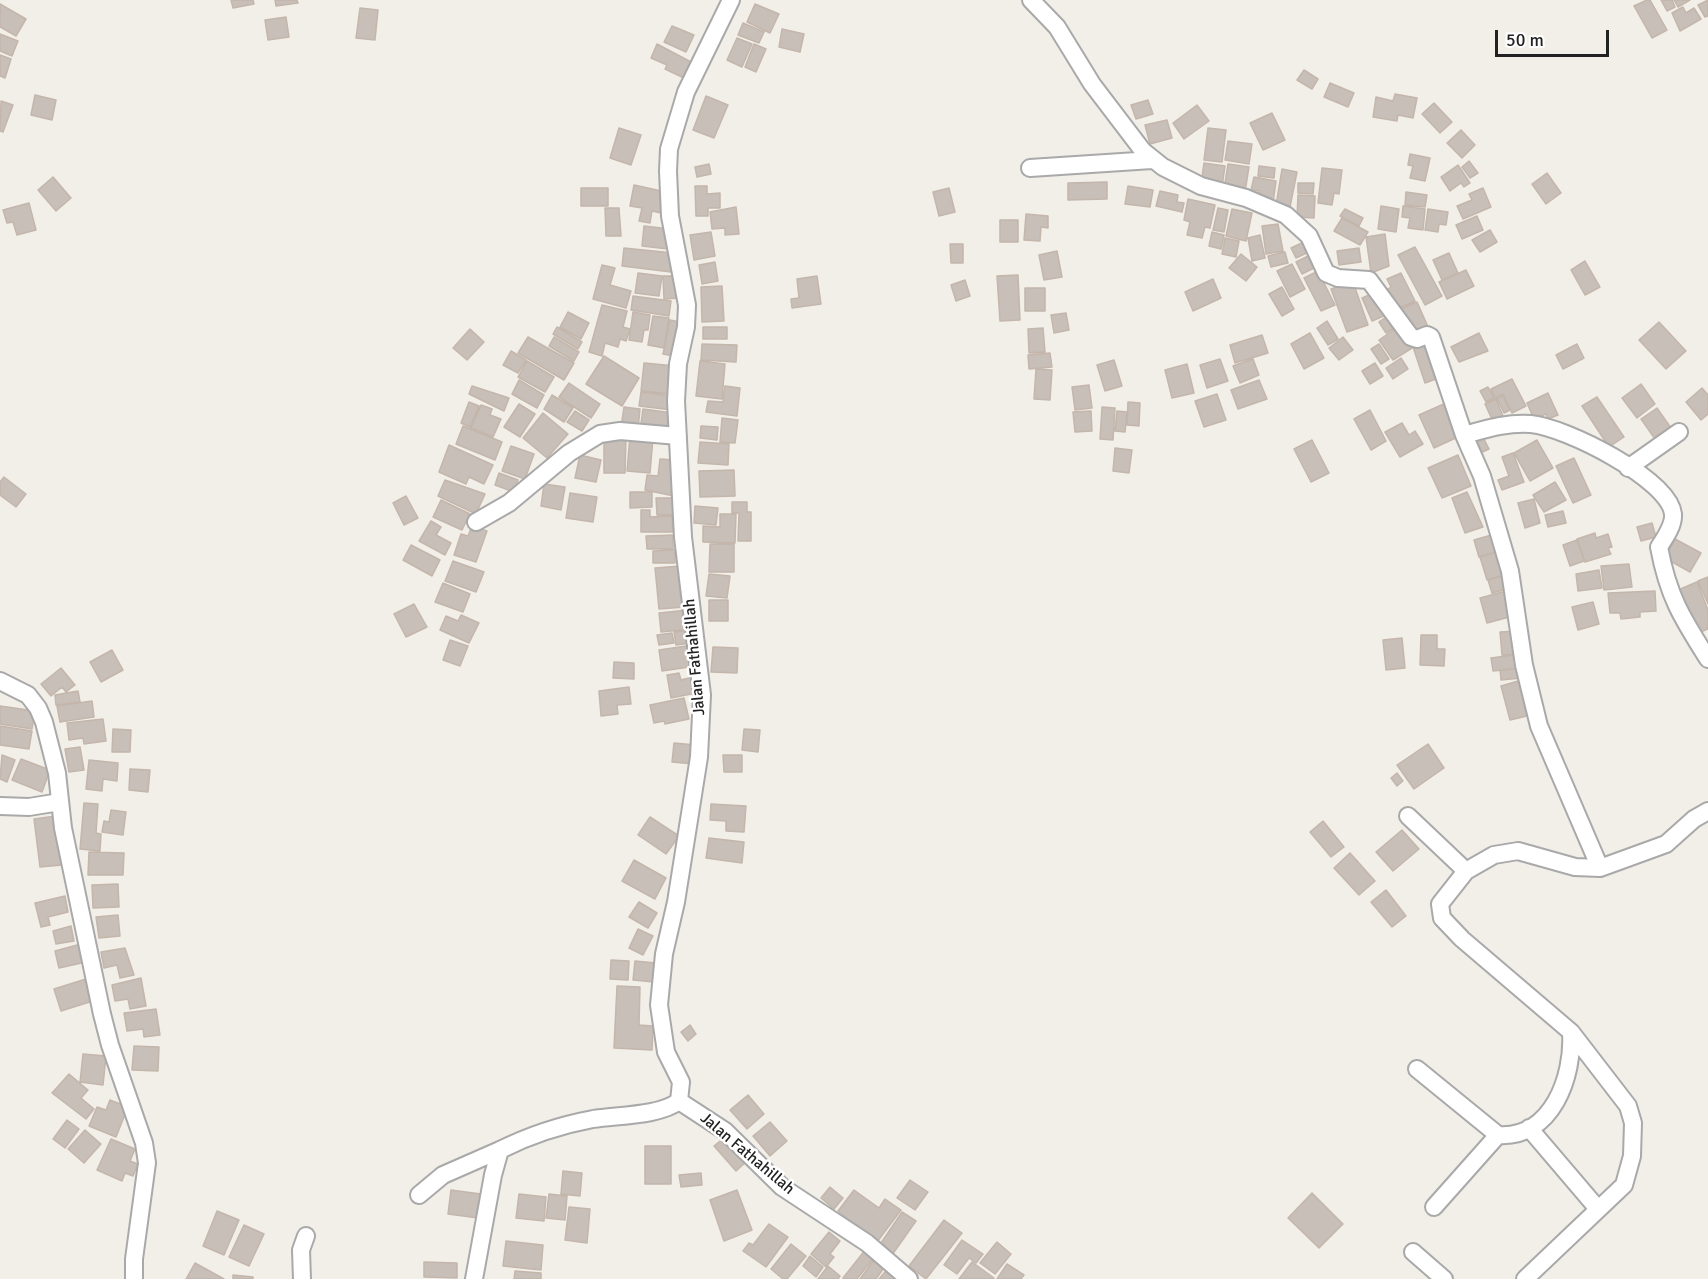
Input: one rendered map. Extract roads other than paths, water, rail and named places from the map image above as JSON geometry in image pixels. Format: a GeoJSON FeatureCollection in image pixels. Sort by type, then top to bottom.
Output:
{"type":"FeatureCollection","features":[{"type":"Feature","properties":{"kind":"street","name":"Jalan Fathahillah"},"geometry":{"type":"LineString","coordinates":[[731,0],[686,92],[669,149],[668,202],[687,305],[686,327],[676,383],[683,537],[702,695],[699,757],[676,902],[664,954],[659,1005],[666,1052],[681,1082],[679,1101],[725,1131],[782,1187],[867,1243],[909,1279]]}},
{"type":"Feature","properties":{"kind":"street"},"geometry":{"type":"LineString","coordinates":[[1031,0],[1057,27],[1092,84],[1152,160],[1201,186],[1246,198],[1286,215],[1309,236],[1326,273],[1338,278],[1369,280],[1411,337],[1417,339],[1427,334],[1431,337],[1464,435],[1482,476],[1510,571],[1530,697],[1539,726],[1600,868]]}},
{"type":"Feature","properties":{"kind":"street"},"geometry":{"type":"LineString","coordinates":[[1030,168],[1152,160]]}},
{"type":"Feature","properties":{"kind":"street"},"geometry":{"type":"LineString","coordinates":[[1464,435],[1515,424],[1551,427],[1587,442],[1652,481],[1668,500],[1673,515],[1667,534],[1659,547],[1663,569],[1675,605],[1708,658]]}},
{"type":"Feature","properties":{"kind":"street"},"geometry":{"type":"LineString","coordinates":[[476,522],[509,503],[569,453],[600,434],[620,431],[678,436]]}},
{"type":"Feature","properties":{"kind":"street"},"geometry":{"type":"LineString","coordinates":[[1628,468],[1679,432]]}},
{"type":"Feature","properties":{"kind":"street"},"geometry":{"type":"LineString","coordinates":[[0,681],[28,695],[38,708],[57,773],[83,933],[102,1014],[110,1045],[144,1143],[147,1163],[134,1259],[134,1279]]}},
{"type":"Feature","properties":{"kind":"street"},"geometry":{"type":"LineString","coordinates":[[0,806],[29,807],[60,802]]}},
{"type":"Feature","properties":{"kind":"street"},"geometry":{"type":"LineString","coordinates":[[1525,1279],[1624,1185],[1632,1156],[1633,1123],[1628,1106],[1571,1032],[1462,939],[1442,918],[1440,904],[1466,871],[1481,860],[1506,851],[1518,851],[1575,867],[1600,868],[1666,844],[1694,819],[1708,811]]}},
{"type":"Feature","properties":{"kind":"street"},"geometry":{"type":"LineString","coordinates":[[1408,816],[1466,871]]}},
{"type":"Feature","properties":{"kind":"street"},"geometry":{"type":"LineString","coordinates":[[1417,1069],[1498,1135],[1510,1136],[1529,1128],[1545,1116],[1563,1088],[1572,1055],[1571,1032]]}},
{"type":"Feature","properties":{"kind":"street"},"geometry":{"type":"LineString","coordinates":[[419,1195],[442,1175],[521,1139],[566,1125],[662,1110],[679,1101]]}},
{"type":"Feature","properties":{"kind":"street"},"geometry":{"type":"LineString","coordinates":[[1529,1128],[1599,1209]]}},
{"type":"Feature","properties":{"kind":"street"},"geometry":{"type":"LineString","coordinates":[[1434,1207],[1498,1135]]}},
{"type":"Feature","properties":{"kind":"street"},"geometry":{"type":"LineString","coordinates":[[474,1279],[494,1167],[500,1150]]}},
{"type":"Feature","properties":{"kind":"street"},"geometry":{"type":"LineString","coordinates":[[302,1279],[301,1250],[306,1236]]}},
{"type":"Feature","properties":{"kind":"street"},"geometry":{"type":"LineString","coordinates":[[1413,1252],[1444,1279]]}}]}
